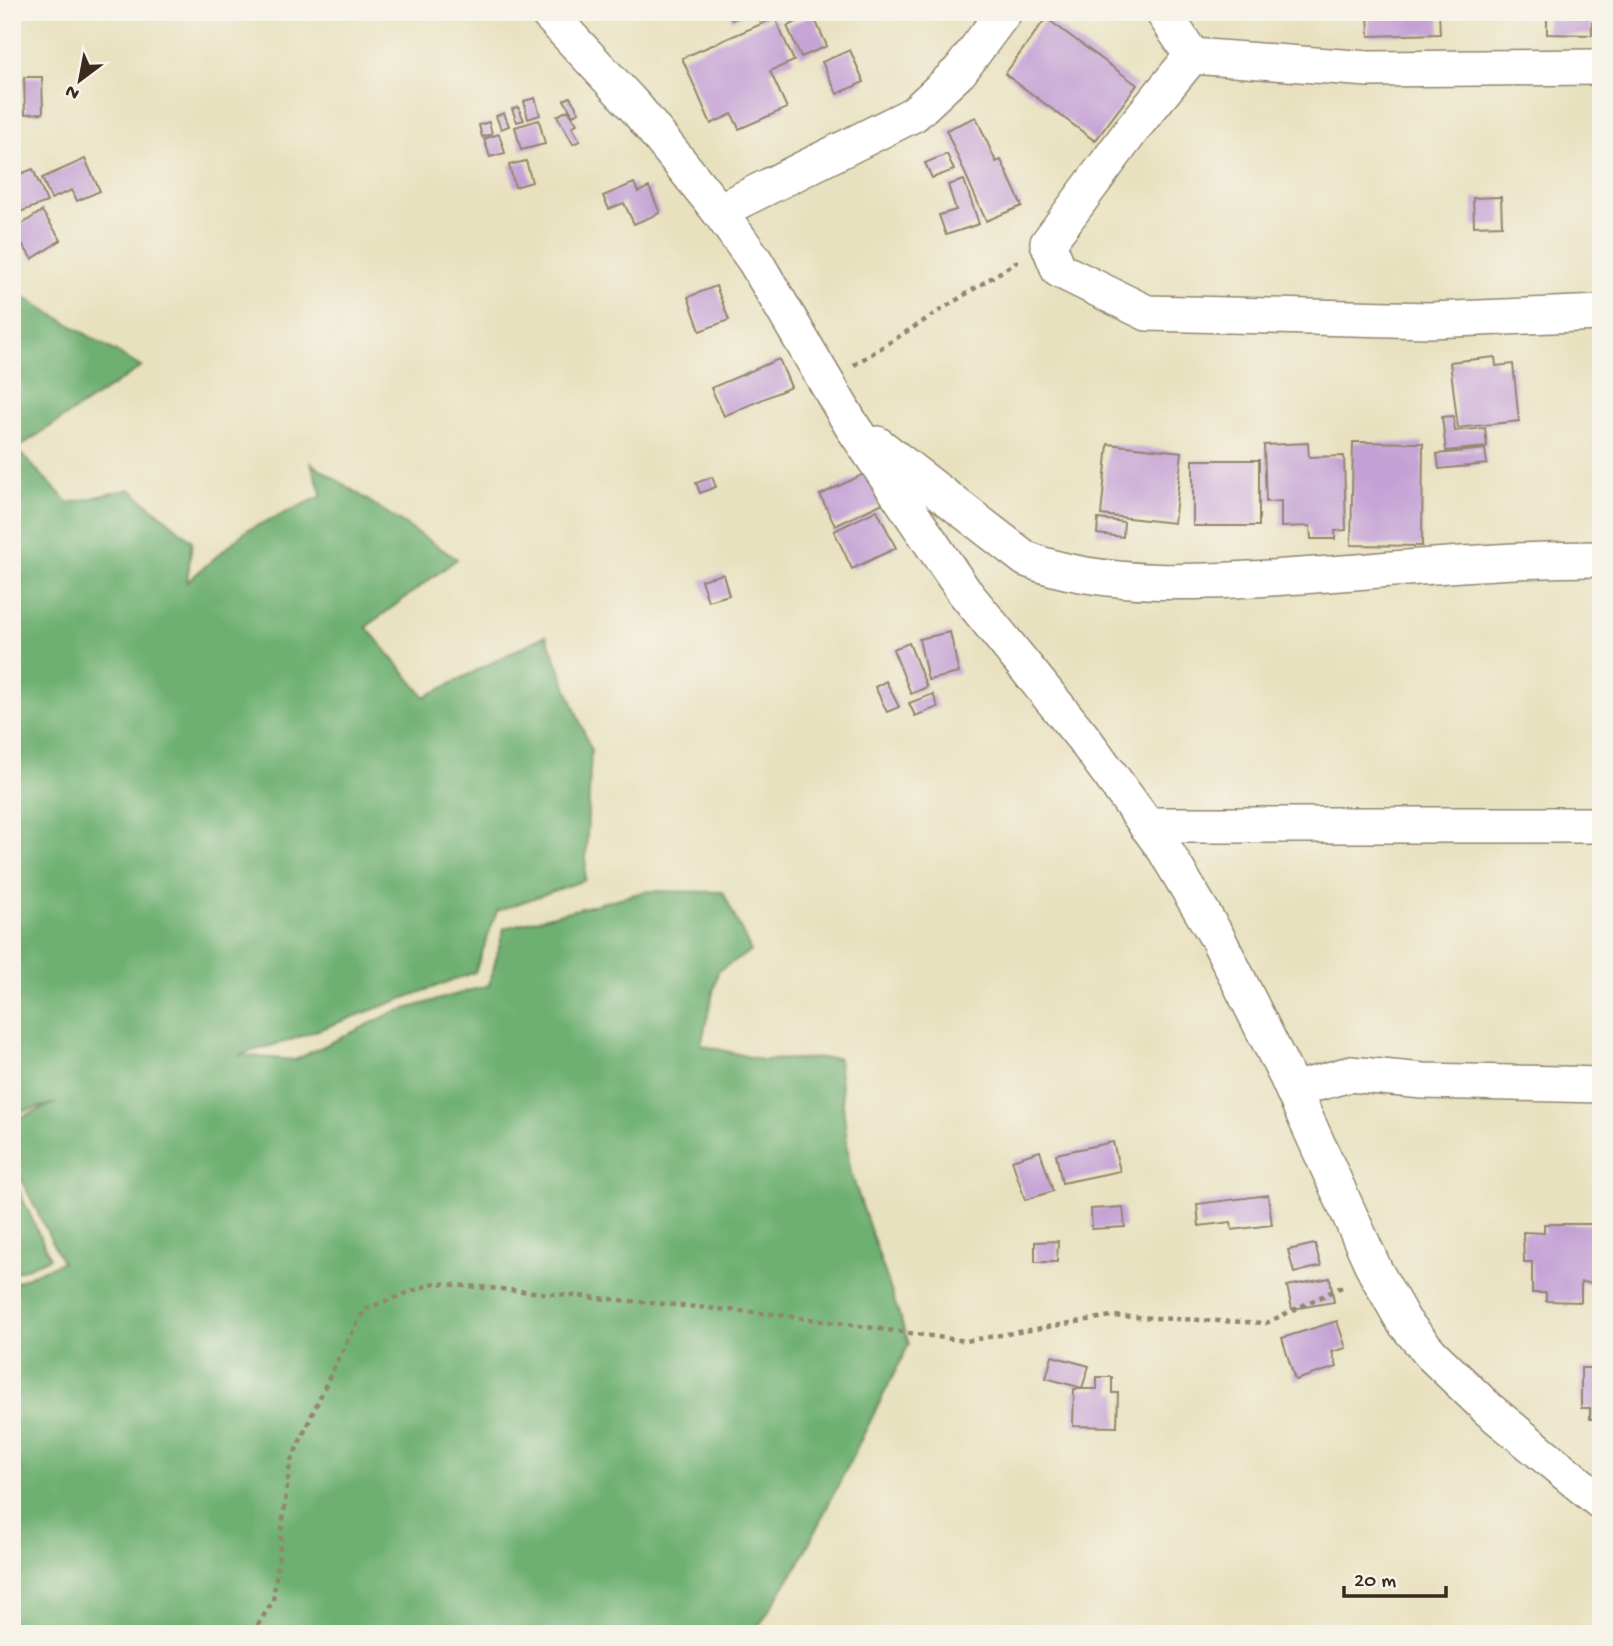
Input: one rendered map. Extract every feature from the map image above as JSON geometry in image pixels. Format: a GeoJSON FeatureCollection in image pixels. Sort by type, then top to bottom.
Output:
{"type":"FeatureCollection","features":[{"type":"Feature","properties":{"kind":"street"},"geometry":{"type":"LineString","coordinates":[[547,12],[636,108],[719,211],[755,261],[852,426],[963,590],[1084,739],[1146,825],[1217,937],[1293,1090],[1375,1271],[1404,1321],[1431,1354],[1488,1409],[1601,1502]]}},
{"type":"Feature","properties":{"kind":"street"},"geometry":{"type":"LineString","coordinates":[[719,211],[914,114],[960,71],[1004,12]]}},
{"type":"Feature","properties":{"kind":"street"},"geometry":{"type":"LineString","coordinates":[[1163,12],[1192,56]]}},
{"type":"Feature","properties":{"kind":"street"},"geometry":{"type":"LineString","coordinates":[[1192,56],[1369,69],[1601,66]]}},
{"type":"Feature","properties":{"kind":"street"},"geometry":{"type":"LineString","coordinates":[[1192,56],[1134,127],[1048,243],[1059,270],[1147,313],[1430,320],[1601,313]]}},
{"type":"Feature","properties":{"kind":"street"},"geometry":{"type":"LineString","coordinates":[[852,426],[1026,559],[1050,568],[1098,578],[1224,582],[1536,559],[1601,559]]}},
{"type":"Feature","properties":{"kind":"street"},"geometry":{"type":"LineString","coordinates":[[1146,825],[1601,825]]}},
{"type":"Feature","properties":{"kind":"street"},"geometry":{"type":"LineString","coordinates":[[1293,1090],[1350,1074],[1423,1081],[1601,1085]]}},
{"type":"Feature","properties":{"kind":"path"},"geometry":{"type":"LineString","coordinates":[[827,382],[1048,243]]}},
{"type":"Feature","properties":{"kind":"path"},"geometry":{"type":"LineString","coordinates":[[252,1634],[273,1601],[290,1463],[332,1371],[365,1309],[434,1283],[773,1314],[966,1341],[1111,1316],[1266,1323],[1375,1271]]}},
{"type":"Feature","properties":{"kind":"green space"},"geometry":{"type":"Polygon","coordinates":[[[12,290],[141,367],[16,449],[69,503],[130,489],[192,541],[187,582],[247,530],[322,496],[311,463],[457,559],[366,627],[425,697],[546,635],[591,750],[585,880],[497,911],[475,972],[288,1041],[238,1055],[295,1060],[392,1013],[489,985],[504,928],[647,891],[723,892],[751,951],[718,971],[701,1045],[762,1060],[838,1058],[850,1170],[909,1344],[799,1563],[754,1634],[12,1634],[12,1284],[62,1262],[12,1160],[12,1121],[56,1103],[12,1114],[12,290]]]}},
{"type":"Feature","properties":{"kind":"green space"},"geometry":{"type":"Polygon","coordinates":[[[12,1176],[50,1258],[12,1274],[12,1176]]]}},
{"type":"Feature","properties":{"kind":"building"},"geometry":{"type":"Polygon","coordinates":[[[728,12],[750,12],[732,20],[728,12]]]}},
{"type":"Feature","properties":{"kind":"building"},"geometry":{"type":"Polygon","coordinates":[[[755,12],[775,12],[760,21],[755,12]]]}},
{"type":"Feature","properties":{"kind":"building"},"geometry":{"type":"Polygon","coordinates":[[[1368,12],[1439,12],[1440,34],[1369,36],[1368,12]]]}},
{"type":"Feature","properties":{"kind":"building"},"geometry":{"type":"Polygon","coordinates":[[[1547,12],[1601,12],[1601,22],[1592,22],[1592,35],[1547,34],[1547,12]]]}},
{"type":"Feature","properties":{"kind":"building"},"geometry":{"type":"Polygon","coordinates":[[[813,15],[827,46],[801,57],[787,26],[813,15]]]}},
{"type":"Feature","properties":{"kind":"building"},"geometry":{"type":"Polygon","coordinates":[[[775,18],[794,61],[770,71],[787,108],[739,129],[732,114],[711,124],[682,58],[775,18]]]}},
{"type":"Feature","properties":{"kind":"building"},"geometry":{"type":"Polygon","coordinates":[[[1046,18],[1137,85],[1095,141],[1005,74],[1046,18]]]}},
{"type":"Feature","properties":{"kind":"building"},"geometry":{"type":"Polygon","coordinates":[[[850,50],[864,82],[837,94],[822,62],[850,50]]]}},
{"type":"Feature","properties":{"kind":"building"},"geometry":{"type":"Polygon","coordinates":[[[24,77],[42,77],[43,113],[25,114],[24,77]]]}},
{"type":"Feature","properties":{"kind":"building"},"geometry":{"type":"Polygon","coordinates":[[[570,97],[579,112],[573,115],[564,100],[570,97]]]}},
{"type":"Feature","properties":{"kind":"building"},"geometry":{"type":"Polygon","coordinates":[[[535,98],[540,115],[528,119],[524,101],[535,98]]]}},
{"type":"Feature","properties":{"kind":"building"},"geometry":{"type":"Polygon","coordinates":[[[518,107],[524,120],[517,122],[512,109],[518,107]]]}},
{"type":"Feature","properties":{"kind":"building"},"geometry":{"type":"Polygon","coordinates":[[[568,110],[577,124],[572,127],[580,141],[573,144],[557,116],[568,110]]]}},
{"type":"Feature","properties":{"kind":"building"},"geometry":{"type":"Polygon","coordinates":[[[504,113],[509,126],[501,129],[496,116],[504,113]]]}},
{"type":"Feature","properties":{"kind":"building"},"geometry":{"type":"Polygon","coordinates":[[[976,117],[996,162],[1001,160],[1022,206],[986,221],[946,130],[976,117]]]}},
{"type":"Feature","properties":{"kind":"building"},"geometry":{"type":"Polygon","coordinates":[[[539,120],[545,144],[521,150],[515,127],[539,120]]]}},
{"type":"Feature","properties":{"kind":"building"},"geometry":{"type":"Polygon","coordinates":[[[489,122],[492,134],[482,137],[479,125],[489,122]]]}},
{"type":"Feature","properties":{"kind":"building"},"geometry":{"type":"Polygon","coordinates":[[[499,134],[505,153],[490,157],[484,139],[499,134]]]}},
{"type":"Feature","properties":{"kind":"building"},"geometry":{"type":"Polygon","coordinates":[[[947,154],[954,170],[932,178],[925,163],[947,154]]]}},
{"type":"Feature","properties":{"kind":"building"},"geometry":{"type":"Polygon","coordinates":[[[85,159],[100,191],[77,201],[72,190],[51,199],[42,178],[85,159]]]}},
{"type":"Feature","properties":{"kind":"building"},"geometry":{"type":"Polygon","coordinates":[[[526,161],[532,182],[515,187],[509,165],[526,161]]]}},
{"type":"Feature","properties":{"kind":"building"},"geometry":{"type":"Polygon","coordinates":[[[33,169],[47,202],[20,212],[12,192],[12,177],[33,169]]]}},
{"type":"Feature","properties":{"kind":"building"},"geometry":{"type":"Polygon","coordinates":[[[964,180],[979,224],[946,235],[939,215],[956,210],[948,185],[964,180]]]}},
{"type":"Feature","properties":{"kind":"building"},"geometry":{"type":"Polygon","coordinates":[[[634,183],[638,192],[649,187],[660,213],[634,224],[624,203],[609,209],[603,196],[634,183]]]}},
{"type":"Feature","properties":{"kind":"building"},"geometry":{"type":"Polygon","coordinates":[[[1501,197],[1502,225],[1474,226],[1473,198],[1501,197]]]}},
{"type":"Feature","properties":{"kind":"building"},"geometry":{"type":"Polygon","coordinates":[[[42,211],[61,240],[32,259],[13,230],[42,211]]]}},
{"type":"Feature","properties":{"kind":"building"},"geometry":{"type":"Polygon","coordinates":[[[716,286],[729,320],[700,331],[688,297],[716,286]]]}},
{"type":"Feature","properties":{"kind":"building"},"geometry":{"type":"Polygon","coordinates":[[[1495,357],[1496,366],[1513,364],[1519,421],[1458,428],[1450,362],[1495,357]]]}},
{"type":"Feature","properties":{"kind":"building"},"geometry":{"type":"Polygon","coordinates":[[[779,359],[791,387],[724,416],[711,388],[779,359]]]}},
{"type":"Feature","properties":{"kind":"building"},"geometry":{"type":"Polygon","coordinates":[[[1453,416],[1455,431],[1485,428],[1487,447],[1446,451],[1442,417],[1453,416]]]}},
{"type":"Feature","properties":{"kind":"building"},"geometry":{"type":"Polygon","coordinates":[[[1353,442],[1423,443],[1422,546],[1351,545],[1353,442]]]}},
{"type":"Feature","properties":{"kind":"building"},"geometry":{"type":"Polygon","coordinates":[[[1308,443],[1309,457],[1344,456],[1346,530],[1335,531],[1335,539],[1311,539],[1310,526],[1281,527],[1281,501],[1266,502],[1264,445],[1308,443]]]}},
{"type":"Feature","properties":{"kind":"building"},"geometry":{"type":"Polygon","coordinates":[[[1108,444],[1182,452],[1174,523],[1101,515],[1108,444]]]}},
{"type":"Feature","properties":{"kind":"building"},"geometry":{"type":"Polygon","coordinates":[[[1485,449],[1487,464],[1439,469],[1437,454],[1485,449]]]}},
{"type":"Feature","properties":{"kind":"building"},"geometry":{"type":"Polygon","coordinates":[[[1193,460],[1259,460],[1259,526],[1193,526],[1193,460]]]}},
{"type":"Feature","properties":{"kind":"building"},"geometry":{"type":"Polygon","coordinates":[[[868,472],[883,503],[835,526],[820,495],[868,472]]]}},
{"type":"Feature","properties":{"kind":"building"},"geometry":{"type":"Polygon","coordinates":[[[712,477],[716,487],[700,493],[696,483],[712,477]]]}},
{"type":"Feature","properties":{"kind":"building"},"geometry":{"type":"Polygon","coordinates":[[[877,510],[896,548],[852,569],[834,531],[877,510]]]}},
{"type":"Feature","properties":{"kind":"building"},"geometry":{"type":"Polygon","coordinates":[[[1098,519],[1124,522],[1123,537],[1097,534],[1098,519]]]}},
{"type":"Feature","properties":{"kind":"building"},"geometry":{"type":"Polygon","coordinates":[[[723,574],[729,595],[708,601],[701,580],[723,574]]]}},
{"type":"Feature","properties":{"kind":"building"},"geometry":{"type":"Polygon","coordinates":[[[950,632],[959,673],[928,680],[919,639],[950,632]]]}},
{"type":"Feature","properties":{"kind":"building"},"geometry":{"type":"Polygon","coordinates":[[[909,643],[927,687],[911,694],[893,649],[909,643]]]}},
{"type":"Feature","properties":{"kind":"building"},"geometry":{"type":"Polygon","coordinates":[[[886,681],[899,707],[887,712],[875,687],[886,681]]]}},
{"type":"Feature","properties":{"kind":"building"},"geometry":{"type":"Polygon","coordinates":[[[933,694],[938,707],[915,716],[909,703],[933,694]]]}},
{"type":"Feature","properties":{"kind":"building"},"geometry":{"type":"Polygon","coordinates":[[[1113,1142],[1120,1171],[1062,1183],[1056,1154],[1113,1142]]]}},
{"type":"Feature","properties":{"kind":"building"},"geometry":{"type":"Polygon","coordinates":[[[1040,1151],[1053,1191],[1025,1200],[1012,1160],[1040,1151]]]}},
{"type":"Feature","properties":{"kind":"building"},"geometry":{"type":"Polygon","coordinates":[[[1268,1195],[1272,1225],[1232,1230],[1231,1222],[1199,1226],[1197,1204],[1268,1195]]]}},
{"type":"Feature","properties":{"kind":"building"},"geometry":{"type":"Polygon","coordinates":[[[1123,1207],[1125,1227],[1092,1229],[1091,1209],[1123,1207]]]}},
{"type":"Feature","properties":{"kind":"building"},"geometry":{"type":"Polygon","coordinates":[[[1544,1224],[1601,1224],[1601,1264],[1594,1264],[1593,1283],[1581,1282],[1581,1302],[1546,1301],[1546,1293],[1532,1293],[1532,1262],[1524,1262],[1523,1232],[1544,1233],[1544,1224]]]}},
{"type":"Feature","properties":{"kind":"building"},"geometry":{"type":"Polygon","coordinates":[[[1058,1241],[1057,1262],[1035,1262],[1035,1242],[1058,1241]]]}},
{"type":"Feature","properties":{"kind":"building"},"geometry":{"type":"Polygon","coordinates":[[[1315,1244],[1321,1266],[1294,1273],[1288,1250],[1315,1244]]]}},
{"type":"Feature","properties":{"kind":"building"},"geometry":{"type":"Polygon","coordinates":[[[1330,1278],[1334,1302],[1292,1309],[1287,1286],[1330,1278]]]}},
{"type":"Feature","properties":{"kind":"building"},"geometry":{"type":"Polygon","coordinates":[[[1337,1321],[1346,1348],[1332,1352],[1337,1367],[1295,1380],[1282,1338],[1337,1321]]]}},
{"type":"Feature","properties":{"kind":"building"},"geometry":{"type":"Polygon","coordinates":[[[1052,1356],[1089,1366],[1082,1388],[1046,1378],[1052,1356]]]}},
{"type":"Feature","properties":{"kind":"building"},"geometry":{"type":"Polygon","coordinates":[[[1581,1368],[1601,1368],[1601,1419],[1590,1419],[1590,1408],[1581,1408],[1581,1368]]]}},
{"type":"Feature","properties":{"kind":"building"},"geometry":{"type":"Polygon","coordinates":[[[1097,1377],[1112,1377],[1112,1393],[1118,1393],[1117,1427],[1073,1426],[1074,1389],[1097,1389],[1097,1377]]]}}]}
